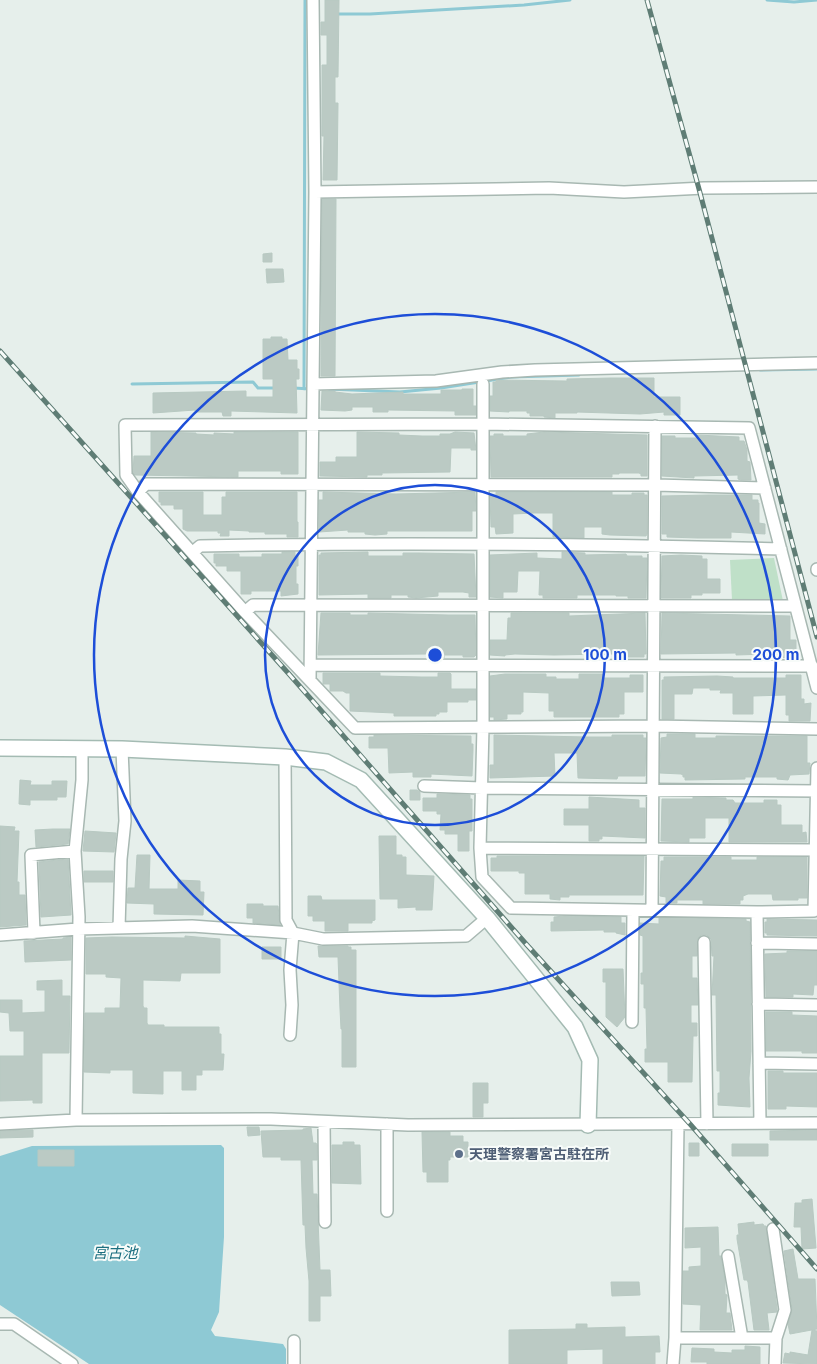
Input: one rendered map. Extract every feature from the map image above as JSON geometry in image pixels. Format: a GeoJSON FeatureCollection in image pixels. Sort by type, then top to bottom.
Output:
{"type":"FeatureCollection","features":[{"type":"Feature","properties":{"kind":"street"},"geometry":{"type":"LineString","coordinates":[[310,680],[315,192],[313,10]]}},
{"type":"Feature","properties":{"kind":"street"},"geometry":{"type":"LineString","coordinates":[[315,192],[549,188],[624,192],[704,188],[817,187]]}},
{"type":"Feature","properties":{"kind":"street"},"geometry":{"type":"LineString","coordinates":[[314,384],[436,381],[502,372],[535,370],[817,363]]}},
{"type":"Feature","properties":{"kind":"street"},"geometry":{"type":"LineString","coordinates":[[483,384],[483,727],[480,848],[482,877],[511,908],[757,912],[814,911],[817,850],[817,768]]}},
{"type":"Feature","properties":{"kind":"street"},"geometry":{"type":"LineString","coordinates":[[817,688],[749,428],[484,424],[126,426],[126,475],[138,492],[246,612],[355,728],[654,726],[817,729]]}},
{"type":"Feature","properties":{"kind":"street"},"geometry":{"type":"LineString","coordinates":[[652,910],[655,426]]}},
{"type":"Feature","properties":{"kind":"street"},"geometry":{"type":"LineString","coordinates":[[138,492],[146,484],[656,485],[765,488]]}},
{"type":"Feature","properties":{"kind":"street"},"geometry":{"type":"LineString","coordinates":[[193,552],[200,546],[311,544],[482,544],[781,549]]}},
{"type":"Feature","properties":{"kind":"street"},"geometry":{"type":"LineString","coordinates":[[246,612],[253,606],[310,605],[795,606]]}},
{"type":"Feature","properties":{"kind":"street"},"geometry":{"type":"LineString","coordinates":[[311,665],[812,666]]}},
{"type":"Feature","properties":{"kind":"street"},"geometry":{"type":"LineString","coordinates":[[0,748],[122,748],[285,757],[326,762],[360,780],[487,918],[575,1027],[590,1060],[588,1125]]}},
{"type":"Feature","properties":{"kind":"street"},"geometry":{"type":"LineString","coordinates":[[76,1120],[79,917],[75,852],[82,780],[82,748]]}},
{"type":"Feature","properties":{"kind":"street"},"geometry":{"type":"LineString","coordinates":[[119,928],[121,859],[125,821],[122,748]]}},
{"type":"Feature","properties":{"kind":"street"},"geometry":{"type":"LineString","coordinates":[[285,757],[286,920],[293,934],[290,970],[292,1004],[290,1035]]}},
{"type":"Feature","properties":{"kind":"street"},"geometry":{"type":"LineString","coordinates":[[424,786],[817,791]]}},
{"type":"Feature","properties":{"kind":"street"},"geometry":{"type":"LineString","coordinates":[[480,848],[817,850]]}},
{"type":"Feature","properties":{"kind":"street"},"geometry":{"type":"LineString","coordinates":[[34,932],[31,855],[75,852]]}},
{"type":"Feature","properties":{"kind":"street"},"geometry":{"type":"LineString","coordinates":[[632,1022],[633,910]]}},
{"type":"Feature","properties":{"kind":"street"},"geometry":{"type":"LineString","coordinates":[[757,912],[760,1123]]}},
{"type":"Feature","properties":{"kind":"street"},"geometry":{"type":"LineString","coordinates":[[0,935],[78,929],[192,926],[293,934],[324,939],[466,936],[487,918]]}},
{"type":"Feature","properties":{"kind":"street"},"geometry":{"type":"LineString","coordinates":[[704,942],[707,1124]]}},
{"type":"Feature","properties":{"kind":"street"},"geometry":{"type":"LineString","coordinates":[[757,943],[817,944]]}},
{"type":"Feature","properties":{"kind":"street"},"geometry":{"type":"LineString","coordinates":[[758,1004],[817,1005]]}},
{"type":"Feature","properties":{"kind":"street"},"geometry":{"type":"LineString","coordinates":[[759,1063],[817,1064]]}},
{"type":"Feature","properties":{"kind":"street"},"geometry":{"type":"LineString","coordinates":[[0,1124],[76,1120],[271,1119],[387,1124],[817,1123]]}},
{"type":"Feature","properties":{"kind":"street"},"geometry":{"type":"LineString","coordinates":[[324,1122],[325,1222]]}},
{"type":"Feature","properties":{"kind":"street"},"geometry":{"type":"LineString","coordinates":[[387,1124],[387,1211]]}},
{"type":"Feature","properties":{"kind":"street"},"geometry":{"type":"LineString","coordinates":[[673,1364],[678,1124]]}},
{"type":"Feature","properties":{"kind":"street"},"geometry":{"type":"LineString","coordinates":[[773,1229],[785,1310],[776,1338],[775,1364]]}},
{"type":"Feature","properties":{"kind":"street"},"geometry":{"type":"LineString","coordinates":[[728,1256],[742,1338]]}},
{"type":"Feature","properties":{"kind":"street"},"geometry":{"type":"LineString","coordinates":[[0,1324],[14,1324],[72,1364]]}},
{"type":"Feature","properties":{"kind":"street"},"geometry":{"type":"LineString","coordinates":[[675,1338],[776,1338]]}},
{"type":"Feature","properties":{"kind":"street"},"geometry":{"type":"LineString","coordinates":[[294,1341],[294,1364]]}},
{"type":"Feature","properties":{"kind":"green space"},"geometry":{"type":"Polygon","coordinates":[[[774,558],[783,601],[732,600],[730,560],[774,558]]]}},
{"type":"Feature","properties":{"kind":"water","name":"宮古池"},"geometry":{"type":"Polygon","coordinates":[[[221,1145],[224,1148],[224,1237],[219,1312],[211,1330],[215,1336],[283,1344],[286,1349],[286,1364],[89,1364],[0,1305],[0,1156],[32,1146],[221,1145]]]}},
{"type":"Feature","properties":{"kind":"building"},"geometry":{"type":"Polygon","coordinates":[[[325,0],[339,0],[338,77],[335,77],[335,103],[338,103],[337,180],[323,180],[322,65],[327,65],[327,35],[321,35],[321,22],[325,22],[325,0]]]}},
{"type":"Feature","properties":{"kind":"building"},"geometry":{"type":"Polygon","coordinates":[[[322,199],[336,199],[335,376],[321,376],[322,199]]]}},
{"type":"Feature","properties":{"kind":"building"},"geometry":{"type":"Polygon","coordinates":[[[272,253],[272,262],[263,262],[263,254],[272,253]]]}},
{"type":"Feature","properties":{"kind":"building"},"geometry":{"type":"Polygon","coordinates":[[[266,269],[283,269],[284,282],[267,283],[266,269]]]}},
{"type":"Feature","properties":{"kind":"building"},"geometry":{"type":"Polygon","coordinates":[[[271,337],[287,339],[288,360],[297,360],[299,379],[296,379],[297,413],[231,411],[231,416],[223,416],[222,412],[195,412],[195,410],[153,413],[153,393],[246,391],[246,397],[273,397],[273,379],[263,379],[263,339],[271,339],[271,337]]]}},
{"type":"Feature","properties":{"kind":"building"},"geometry":{"type":"Polygon","coordinates":[[[654,378],[654,397],[680,397],[680,415],[664,415],[664,412],[640,414],[577,412],[555,413],[555,418],[530,416],[530,413],[527,413],[527,411],[490,411],[490,396],[493,396],[493,382],[496,382],[496,380],[567,381],[567,379],[654,378]]]}},
{"type":"Feature","properties":{"kind":"building"},"geometry":{"type":"Polygon","coordinates":[[[473,389],[473,406],[476,406],[476,415],[455,415],[455,411],[388,410],[388,412],[373,412],[373,407],[352,407],[352,410],[345,411],[321,410],[322,391],[352,394],[403,392],[403,394],[441,394],[441,390],[473,389]]]}},
{"type":"Feature","properties":{"kind":"building"},"geometry":{"type":"Polygon","coordinates":[[[151,432],[214,435],[214,433],[234,434],[234,432],[298,432],[298,474],[281,474],[281,471],[238,471],[238,477],[135,475],[133,473],[134,456],[151,456],[151,432]]]}},
{"type":"Feature","properties":{"kind":"building"},"geometry":{"type":"Polygon","coordinates":[[[357,432],[399,433],[399,435],[422,436],[440,436],[440,434],[455,432],[474,433],[476,450],[471,450],[471,448],[451,448],[450,472],[382,473],[382,475],[367,475],[367,477],[320,476],[320,462],[336,462],[336,457],[357,457],[357,432]]]}},
{"type":"Feature","properties":{"kind":"building"},"geometry":{"type":"Polygon","coordinates":[[[544,432],[647,435],[647,476],[641,476],[639,473],[619,473],[612,474],[612,477],[491,477],[490,436],[503,434],[503,436],[527,436],[527,434],[544,432]]]}},
{"type":"Feature","properties":{"kind":"building"},"geometry":{"type":"Polygon","coordinates":[[[697,435],[739,437],[739,441],[744,441],[747,450],[747,461],[750,462],[751,480],[738,479],[738,475],[694,476],[694,478],[662,476],[662,436],[697,438],[697,435]]]}},
{"type":"Feature","properties":{"kind":"building"},"geometry":{"type":"Polygon","coordinates":[[[159,492],[203,492],[203,515],[222,515],[222,497],[226,497],[226,492],[297,492],[298,537],[287,537],[287,534],[265,534],[265,532],[249,531],[229,530],[229,536],[220,536],[221,533],[218,533],[218,531],[187,531],[183,529],[183,509],[174,509],[174,505],[161,505],[161,502],[159,502],[159,492]]]}},
{"type":"Feature","properties":{"kind":"building"},"geometry":{"type":"Polygon","coordinates":[[[323,492],[396,494],[475,492],[476,511],[472,511],[472,531],[387,531],[387,534],[375,535],[365,534],[365,532],[348,532],[348,530],[319,532],[319,500],[323,500],[323,492]]]}},
{"type":"Feature","properties":{"kind":"building"},"geometry":{"type":"Polygon","coordinates":[[[496,492],[612,492],[612,495],[644,493],[644,495],[647,495],[647,534],[646,536],[610,535],[602,534],[602,527],[584,527],[584,538],[553,537],[553,513],[534,513],[513,514],[513,533],[496,534],[495,527],[491,527],[490,495],[496,495],[496,492]]]}},
{"type":"Feature","properties":{"kind":"building"},"geometry":{"type":"Polygon","coordinates":[[[752,495],[752,500],[758,500],[759,503],[759,523],[765,524],[765,534],[731,532],[731,538],[698,538],[667,537],[667,534],[662,534],[662,496],[752,495]]]}},
{"type":"Feature","properties":{"kind":"building"},"geometry":{"type":"Polygon","coordinates":[[[282,552],[295,552],[295,556],[298,556],[296,584],[298,584],[298,594],[281,596],[281,591],[251,591],[251,594],[241,594],[241,571],[227,571],[227,566],[216,566],[216,563],[214,563],[214,554],[239,554],[239,557],[262,557],[262,554],[282,554],[282,552]]]}},
{"type":"Feature","properties":{"kind":"building"},"geometry":{"type":"Polygon","coordinates":[[[368,552],[368,556],[403,556],[403,553],[474,554],[476,597],[469,597],[469,593],[463,592],[438,592],[438,596],[416,598],[408,597],[408,595],[391,595],[391,598],[368,598],[368,594],[319,595],[319,555],[321,553],[368,552]]]}},
{"type":"Feature","properties":{"kind":"building"},"geometry":{"type":"Polygon","coordinates":[[[562,552],[585,553],[585,555],[626,554],[627,556],[647,558],[646,598],[628,598],[628,596],[616,595],[577,595],[577,598],[543,598],[543,595],[539,595],[540,571],[518,571],[517,592],[503,592],[503,598],[490,597],[490,555],[537,553],[537,558],[562,559],[562,552]]]}},
{"type":"Feature","properties":{"kind":"building"},"geometry":{"type":"Polygon","coordinates":[[[662,556],[702,556],[702,559],[707,559],[707,579],[720,579],[720,593],[702,593],[702,595],[691,595],[691,598],[661,598],[662,556]]]}},
{"type":"Feature","properties":{"kind":"building"},"geometry":{"type":"Polygon","coordinates":[[[321,613],[350,613],[350,615],[368,615],[368,613],[475,615],[476,655],[474,657],[463,657],[463,655],[444,655],[444,658],[435,658],[435,656],[428,656],[428,654],[318,655],[321,613]]]}},
{"type":"Feature","properties":{"kind":"building"},"geometry":{"type":"Polygon","coordinates":[[[511,613],[569,613],[569,616],[645,613],[646,654],[644,654],[644,657],[626,657],[626,654],[490,655],[490,640],[507,640],[508,618],[511,618],[511,613]]]}},
{"type":"Feature","properties":{"kind":"building"},"geometry":{"type":"Polygon","coordinates":[[[662,613],[790,616],[790,640],[796,640],[796,658],[767,657],[767,654],[736,655],[736,653],[661,654],[662,613]]]}},
{"type":"Feature","properties":{"kind":"building"},"geometry":{"type":"Polygon","coordinates":[[[323,673],[380,673],[380,676],[438,677],[438,673],[450,673],[451,689],[476,689],[476,700],[447,702],[447,712],[439,712],[436,716],[394,716],[394,713],[350,711],[350,693],[330,691],[330,684],[323,684],[323,673]]]}},
{"type":"Feature","properties":{"kind":"building"},"geometry":{"type":"Polygon","coordinates":[[[546,674],[546,677],[556,677],[556,679],[579,679],[579,674],[603,674],[603,678],[630,678],[630,675],[643,675],[643,692],[624,692],[624,714],[619,714],[619,717],[554,717],[554,711],[549,711],[549,693],[523,692],[523,712],[521,714],[507,714],[507,719],[494,720],[494,717],[490,717],[490,676],[546,674]]]}},
{"type":"Feature","properties":{"kind":"building"},"geometry":{"type":"Polygon","coordinates":[[[786,675],[801,675],[801,699],[804,699],[804,704],[811,703],[810,721],[789,721],[789,715],[786,715],[786,695],[753,696],[753,714],[733,714],[733,693],[720,693],[721,690],[710,690],[710,688],[693,688],[692,694],[674,694],[674,719],[662,719],[662,680],[664,680],[664,677],[786,678],[786,675]]]}},
{"type":"Feature","properties":{"kind":"building"},"geometry":{"type":"Polygon","coordinates":[[[667,734],[695,734],[695,738],[716,738],[716,736],[807,736],[807,763],[810,763],[809,774],[790,775],[788,780],[777,779],[777,777],[745,777],[745,779],[685,780],[685,777],[681,774],[660,773],[661,738],[667,737],[667,734]]]}},
{"type":"Feature","properties":{"kind":"building"},"geometry":{"type":"Polygon","coordinates":[[[374,735],[471,736],[471,744],[473,744],[472,776],[431,774],[431,777],[413,777],[413,772],[389,773],[388,748],[369,748],[369,737],[374,737],[374,735]]]}},
{"type":"Feature","properties":{"kind":"building"},"geometry":{"type":"Polygon","coordinates":[[[494,735],[612,737],[612,735],[643,735],[643,738],[646,738],[645,776],[618,776],[617,779],[578,778],[577,753],[554,753],[555,776],[490,778],[490,765],[494,765],[494,735]]]}},
{"type":"Feature","properties":{"kind":"building"},"geometry":{"type":"Polygon","coordinates":[[[20,780],[31,781],[30,785],[52,785],[52,781],[67,781],[66,797],[57,797],[57,800],[30,800],[30,805],[19,804],[20,780]]]}},
{"type":"Feature","properties":{"kind":"building"},"geometry":{"type":"Polygon","coordinates":[[[410,790],[420,792],[420,800],[410,800],[410,790]]]}},
{"type":"Feature","properties":{"kind":"building"},"geometry":{"type":"Polygon","coordinates":[[[437,794],[470,795],[470,799],[472,799],[472,831],[469,831],[469,851],[458,851],[458,834],[445,834],[445,830],[440,830],[441,814],[437,814],[437,811],[423,811],[423,798],[437,798],[437,794]]]}},
{"type":"Feature","properties":{"kind":"building"},"geometry":{"type":"Polygon","coordinates":[[[589,797],[639,800],[639,808],[645,808],[645,838],[602,836],[602,839],[599,839],[599,841],[589,841],[589,825],[564,825],[564,809],[589,809],[589,797]]]}},
{"type":"Feature","properties":{"kind":"building"},"geometry":{"type":"Polygon","coordinates":[[[693,797],[726,798],[726,800],[733,800],[735,803],[764,803],[764,800],[777,800],[777,805],[781,805],[781,825],[802,825],[802,833],[806,832],[807,842],[729,842],[729,818],[705,818],[705,838],[689,838],[689,842],[661,841],[662,799],[693,799],[693,797]]]}},
{"type":"Feature","properties":{"kind":"building"},"geometry":{"type":"Polygon","coordinates":[[[0,826],[15,827],[14,831],[19,831],[17,882],[19,882],[19,895],[25,895],[26,925],[0,927],[0,826]]]}},
{"type":"Feature","properties":{"kind":"building"},"geometry":{"type":"Polygon","coordinates":[[[70,829],[68,844],[36,847],[35,830],[70,829]]]}},
{"type":"Feature","properties":{"kind":"building"},"geometry":{"type":"Polygon","coordinates":[[[85,831],[116,833],[114,852],[83,851],[85,831]]]}},
{"type":"Feature","properties":{"kind":"building"},"geometry":{"type":"Polygon","coordinates":[[[379,836],[396,836],[396,855],[406,857],[406,875],[434,876],[432,910],[416,910],[416,907],[398,908],[398,899],[380,899],[379,836]]]}},
{"type":"Feature","properties":{"kind":"building"},"geometry":{"type":"Polygon","coordinates":[[[137,855],[150,855],[149,889],[178,889],[178,880],[200,881],[200,892],[204,892],[203,915],[154,914],[154,904],[127,903],[128,888],[135,888],[137,855]]]}},
{"type":"Feature","properties":{"kind":"building"},"geometry":{"type":"Polygon","coordinates":[[[497,856],[644,856],[643,895],[569,895],[569,897],[560,897],[560,900],[550,899],[550,894],[525,894],[525,873],[519,873],[519,871],[491,871],[491,858],[497,858],[497,856]]]}},
{"type":"Feature","properties":{"kind":"building"},"geometry":{"type":"Polygon","coordinates":[[[664,857],[731,857],[731,860],[757,860],[757,857],[807,857],[807,898],[773,900],[772,894],[748,894],[743,896],[740,904],[703,904],[703,900],[677,900],[677,903],[666,903],[666,897],[660,896],[661,861],[664,861],[664,857]]]}},
{"type":"Feature","properties":{"kind":"building"},"geometry":{"type":"Polygon","coordinates":[[[68,859],[71,915],[41,917],[39,862],[68,859]]]}},
{"type":"Feature","properties":{"kind":"building"},"geometry":{"type":"Polygon","coordinates":[[[84,871],[113,871],[113,882],[84,882],[84,871]]]}},
{"type":"Feature","properties":{"kind":"building"},"geometry":{"type":"Polygon","coordinates":[[[308,896],[321,896],[322,900],[375,900],[375,920],[372,923],[348,923],[348,931],[325,931],[325,921],[313,921],[313,916],[308,916],[308,896]]]}},
{"type":"Feature","properties":{"kind":"building"},"geometry":{"type":"Polygon","coordinates":[[[247,904],[278,906],[280,925],[253,923],[253,918],[247,918],[247,904]]]}},
{"type":"Feature","properties":{"kind":"building"},"geometry":{"type":"Polygon","coordinates":[[[554,917],[621,917],[621,923],[625,923],[625,935],[616,932],[604,932],[604,930],[551,931],[551,922],[554,922],[554,917]]]}},
{"type":"Feature","properties":{"kind":"building"},"geometry":{"type":"Polygon","coordinates":[[[659,918],[746,919],[746,921],[750,922],[750,1107],[718,1105],[720,1071],[717,1071],[716,995],[712,995],[714,956],[712,956],[711,939],[707,935],[701,935],[698,938],[697,956],[692,956],[692,978],[697,978],[698,1005],[691,1005],[691,1023],[697,1023],[697,1036],[693,1036],[692,1082],[668,1082],[668,1062],[645,1062],[645,1049],[647,1049],[646,1008],[644,1008],[644,984],[641,984],[641,973],[643,973],[643,936],[640,935],[640,923],[659,924],[659,918]]]}},
{"type":"Feature","properties":{"kind":"building"},"geometry":{"type":"Polygon","coordinates":[[[767,919],[817,920],[817,936],[767,935],[765,933],[765,922],[767,922],[767,919]]]}},
{"type":"Feature","properties":{"kind":"building"},"geometry":{"type":"Polygon","coordinates":[[[185,936],[220,939],[220,973],[181,973],[180,981],[143,980],[143,1006],[147,1008],[147,1023],[148,1025],[164,1025],[164,1027],[219,1027],[221,1054],[224,1054],[223,1070],[202,1070],[202,1075],[196,1075],[196,1090],[182,1090],[182,1071],[163,1071],[163,1094],[133,1093],[133,1070],[110,1070],[110,1073],[84,1072],[85,1013],[105,1013],[105,1008],[120,1008],[121,978],[106,977],[106,974],[86,974],[86,938],[185,938],[185,936]]]}},
{"type":"Feature","properties":{"kind":"building"},"geometry":{"type":"Polygon","coordinates":[[[71,937],[71,960],[25,962],[24,941],[71,937]]]}},
{"type":"Feature","properties":{"kind":"building"},"geometry":{"type":"Polygon","coordinates":[[[318,946],[348,946],[351,947],[351,950],[356,950],[356,1067],[342,1067],[338,957],[319,957],[318,946]]]}},
{"type":"Feature","properties":{"kind":"building"},"geometry":{"type":"Polygon","coordinates":[[[262,947],[281,947],[281,959],[262,959],[262,947]]]}},
{"type":"Feature","properties":{"kind":"building"},"geometry":{"type":"Polygon","coordinates":[[[787,951],[817,951],[817,985],[814,985],[813,995],[793,994],[793,997],[766,997],[765,954],[787,953],[787,951]]]}},
{"type":"Feature","properties":{"kind":"building"},"geometry":{"type":"Polygon","coordinates":[[[603,969],[623,969],[625,1017],[617,1027],[606,1017],[606,982],[603,982],[603,969]]]}},
{"type":"Feature","properties":{"kind":"building"},"geometry":{"type":"Polygon","coordinates":[[[62,980],[62,996],[70,996],[69,1053],[42,1053],[42,1103],[33,1103],[33,1100],[0,1101],[0,1056],[24,1056],[24,1031],[10,1031],[9,1013],[0,1012],[0,1000],[22,1000],[22,1013],[45,1012],[45,990],[37,990],[37,981],[62,980]]]}},
{"type":"Feature","properties":{"kind":"building"},"geometry":{"type":"Polygon","coordinates":[[[766,1012],[792,1012],[792,1015],[817,1016],[817,1053],[766,1051],[766,1012]]]}},
{"type":"Feature","properties":{"kind":"building"},"geometry":{"type":"Polygon","coordinates":[[[768,1071],[817,1073],[817,1107],[786,1106],[786,1109],[768,1109],[768,1071]]]}},
{"type":"Feature","properties":{"kind":"building"},"geometry":{"type":"Polygon","coordinates":[[[473,1083],[488,1083],[488,1103],[483,1103],[483,1117],[473,1117],[473,1083]]]}},
{"type":"Feature","properties":{"kind":"building"},"geometry":{"type":"Polygon","coordinates":[[[247,1127],[259,1127],[260,1135],[248,1136],[247,1127]]]}},
{"type":"Feature","properties":{"kind":"building"},"geometry":{"type":"Polygon","coordinates":[[[311,1128],[313,1143],[317,1145],[317,1160],[312,1160],[313,1194],[317,1194],[320,1270],[330,1270],[331,1296],[320,1296],[320,1321],[309,1321],[309,1281],[305,1225],[303,1225],[301,1160],[281,1160],[281,1157],[263,1157],[261,1131],[303,1130],[311,1128]]]}},
{"type":"Feature","properties":{"kind":"building"},"geometry":{"type":"Polygon","coordinates":[[[33,1130],[33,1137],[0,1138],[0,1131],[33,1130]]]}},
{"type":"Feature","properties":{"kind":"building"},"geometry":{"type":"Polygon","coordinates":[[[817,1130],[817,1140],[770,1140],[770,1131],[817,1130]]]}},
{"type":"Feature","properties":{"kind":"building"},"geometry":{"type":"Polygon","coordinates":[[[422,1132],[450,1132],[450,1136],[463,1136],[463,1142],[468,1142],[468,1157],[450,1157],[450,1160],[448,1160],[448,1182],[427,1182],[427,1172],[423,1172],[422,1132]]]}},
{"type":"Feature","properties":{"kind":"building"},"geometry":{"type":"Polygon","coordinates":[[[343,1142],[354,1142],[354,1145],[360,1145],[361,1184],[332,1183],[332,1145],[343,1145],[343,1142]]]}},
{"type":"Feature","properties":{"kind":"building"},"geometry":{"type":"Polygon","coordinates":[[[689,1143],[699,1143],[699,1156],[689,1156],[689,1143]]]}},
{"type":"Feature","properties":{"kind":"building"},"geometry":{"type":"Polygon","coordinates":[[[732,1144],[768,1144],[768,1156],[732,1156],[732,1144]]]}},
{"type":"Feature","properties":{"kind":"building"},"geometry":{"type":"Polygon","coordinates":[[[38,1150],[74,1150],[74,1166],[38,1166],[38,1150]]]}},
{"type":"Feature","properties":{"kind":"building"},"geometry":{"type":"Polygon","coordinates":[[[812,1199],[816,1248],[802,1249],[801,1227],[794,1227],[795,1203],[802,1203],[802,1200],[812,1199]]]}},
{"type":"Feature","properties":{"kind":"building"},"geometry":{"type":"Polygon","coordinates":[[[754,1222],[754,1225],[763,1224],[766,1226],[777,1309],[777,1312],[767,1313],[769,1330],[754,1330],[748,1282],[744,1280],[737,1239],[737,1235],[739,1235],[738,1224],[754,1222]]]}},
{"type":"Feature","properties":{"kind":"building"},"geometry":{"type":"Polygon","coordinates":[[[718,1227],[719,1256],[721,1256],[725,1294],[727,1295],[726,1313],[730,1313],[732,1330],[700,1330],[701,1305],[683,1304],[683,1271],[689,1271],[689,1267],[701,1266],[701,1247],[685,1248],[685,1228],[718,1227]]]}},
{"type":"Feature","properties":{"kind":"building"},"geometry":{"type":"Polygon","coordinates":[[[793,1249],[798,1279],[815,1279],[817,1329],[790,1334],[788,1324],[792,1309],[784,1251],[793,1249]]]}},
{"type":"Feature","properties":{"kind":"building"},"geometry":{"type":"Polygon","coordinates":[[[611,1282],[639,1282],[640,1295],[612,1296],[611,1282]]]}},
{"type":"Feature","properties":{"kind":"building"},"geometry":{"type":"Polygon","coordinates":[[[576,1324],[587,1324],[587,1328],[625,1327],[625,1337],[659,1336],[660,1352],[655,1352],[655,1364],[603,1364],[603,1349],[567,1350],[567,1364],[509,1364],[509,1330],[576,1329],[576,1324]]]}},
{"type":"Feature","properties":{"kind":"building"},"geometry":{"type":"Polygon","coordinates":[[[812,1330],[817,1331],[817,1364],[783,1363],[785,1353],[808,1355],[812,1330]]]}},
{"type":"Feature","properties":{"kind":"building"},"geometry":{"type":"Polygon","coordinates":[[[745,1346],[760,1347],[760,1364],[707,1364],[707,1362],[691,1362],[692,1348],[714,1349],[714,1352],[732,1353],[732,1350],[745,1350],[745,1346]]]}},
{"type":"Feature","properties":{"kind":"waterway"},"geometry":{"type":"LineString","coordinates":[[304,389],[305,0]]}},
{"type":"Feature","properties":{"kind":"waterway"},"geometry":{"type":"LineString","coordinates":[[336,14],[370,14],[524,5],[570,0]]}},
{"type":"Feature","properties":{"kind":"waterway"},"geometry":{"type":"LineString","coordinates":[[767,0],[794,2],[817,0]]}},
{"type":"Feature","properties":{"kind":"waterway"},"geometry":{"type":"LineString","coordinates":[[760,370],[817,369]]}},
{"type":"Feature","properties":{"kind":"waterway"},"geometry":{"type":"LineString","coordinates":[[329,389],[400,392],[441,388],[511,377],[579,375]]}},
{"type":"Feature","properties":{"kind":"waterway"},"geometry":{"type":"LineString","coordinates":[[132,384],[253,382],[258,388],[275,388]]}},
{"type":"Feature","properties":{"kind":"waterway"},"geometry":{"type":"LineString","coordinates":[[294,388],[310,389]]}},
{"type":"Feature","properties":{"kind":"railway"},"geometry":{"type":"LineString","coordinates":[[647,0],[699,189],[817,637]]}},
{"type":"Feature","properties":{"kind":"railway"},"geometry":{"type":"LineString","coordinates":[[0,351],[289,674],[527,945],[690,1124],[817,1269]]}},
{"type":"Feature","properties":{"kind":"place","name":"天理警察署宮古駐在所"},"geometry":{"type":"Point","coordinates":[459,1154]}}]}
